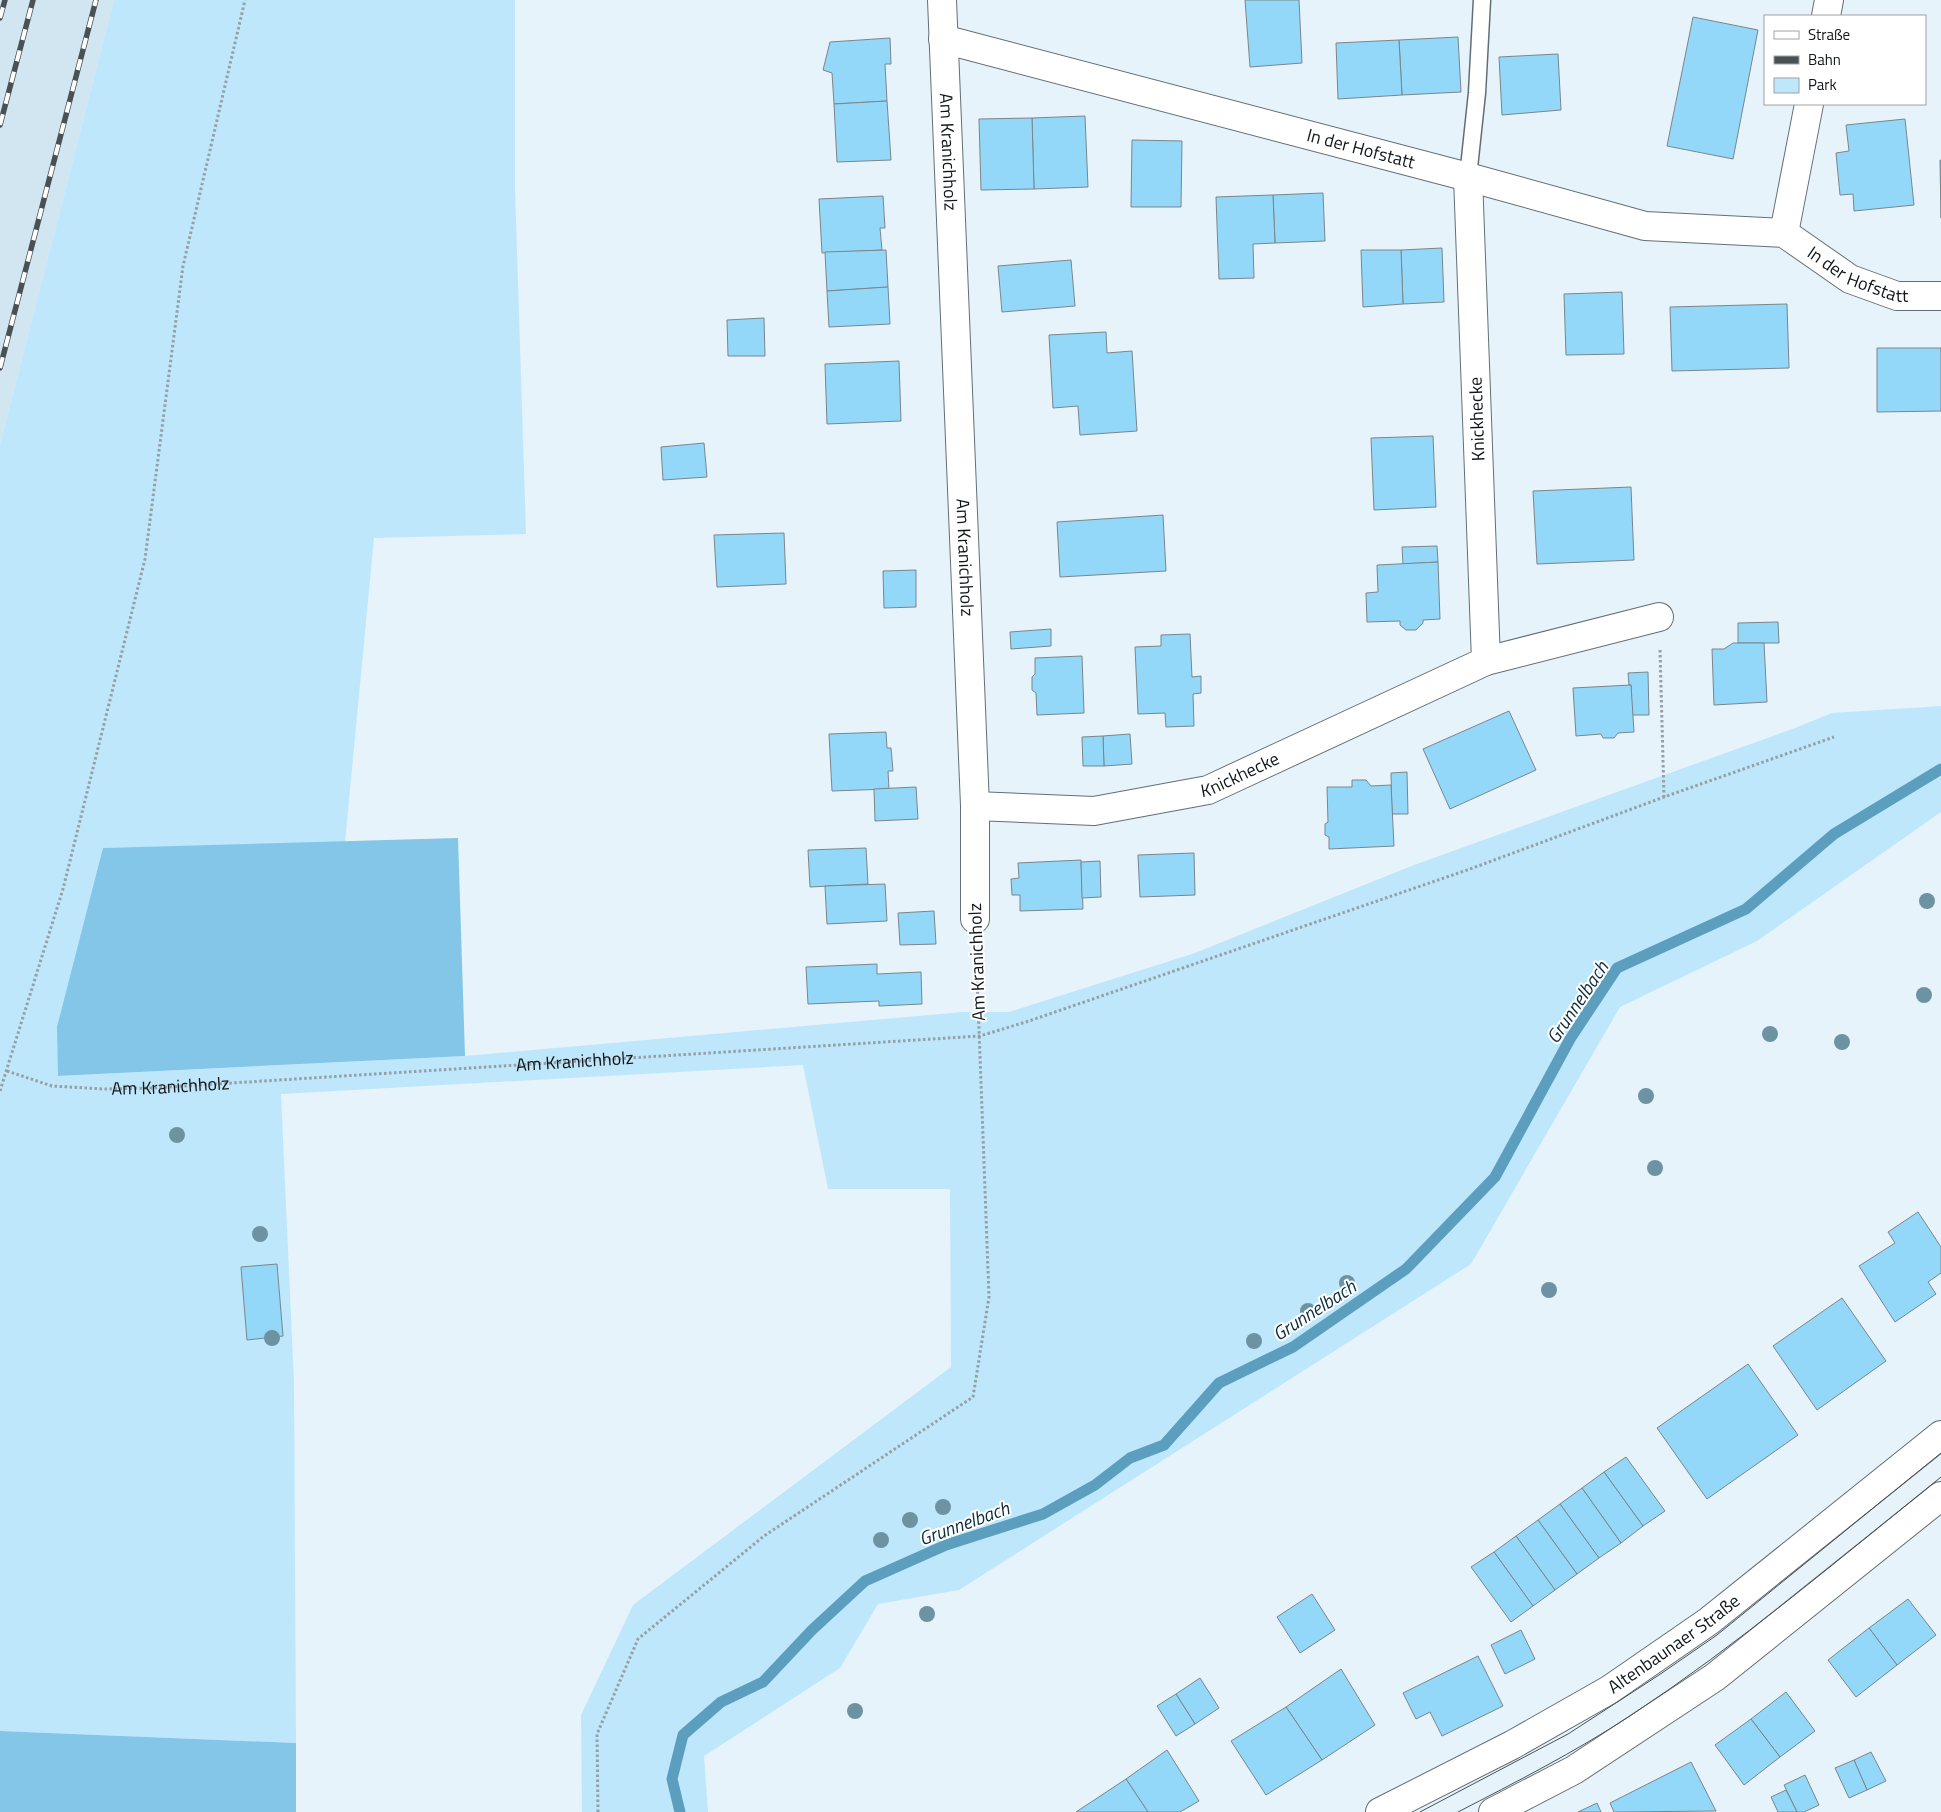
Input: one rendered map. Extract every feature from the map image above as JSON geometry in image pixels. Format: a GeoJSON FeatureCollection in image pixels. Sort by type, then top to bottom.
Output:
{"type":"FeatureCollection","features":[{"type":"Feature","properties":{"kind":"street","name":"Am Kranichholz"},"geometry":{"type":"LineString","coordinates":[[942,0],[975,806],[975,919]]}},
{"type":"Feature","properties":{"kind":"street"},"geometry":{"type":"LineString","coordinates":[[1826,15],[1829,0]]}},
{"type":"Feature","properties":{"kind":"street","name":"In der Hofstatt"},"geometry":{"type":"LineString","coordinates":[[943,39],[1468,177],[1645,226],[1784,233],[1850,278],[1897,296],[1941,296]]}},
{"type":"Feature","properties":{"kind":"street"},"geometry":{"type":"LineString","coordinates":[[1784,233],[1809,105]]}},
{"type":"Feature","properties":{"kind":"street","name":"Knickhecke"},"geometry":{"type":"LineString","coordinates":[[1468,177],[1486,661]]}},
{"type":"Feature","properties":{"kind":"street","name":"Knickhecke"},"geometry":{"type":"LineString","coordinates":[[975,806],[1094,811],[1208,790],[1486,661],[1659,617]]}},
{"type":"Feature","properties":{"kind":"street","name":"Altenbaunaer Straße"},"geometry":{"type":"LineString","coordinates":[[1380,1812],[1512,1745],[1609,1690],[1709,1620],[1941,1435]]}},
{"type":"Feature","properties":{"kind":"street"},"geometry":{"type":"LineString","coordinates":[[1494,1812],[1574,1770],[1715,1677],[1941,1496]]}},
{"type":"Feature","properties":{"kind":"lane"},"geometry":{"type":"LineString","coordinates":[[1468,177],[1477,93],[1482,0]]}},
{"type":"Feature","properties":{"kind":"path"},"geometry":{"type":"LineString","coordinates":[[0,1091],[63,889],[145,559],[182,266],[245,0]]}},
{"type":"Feature","properties":{"kind":"path"},"geometry":{"type":"LineString","coordinates":[[1659,617],[1664,797]]}},
{"type":"Feature","properties":{"kind":"path"},"geometry":{"type":"LineString","coordinates":[[598,1812],[597,1734],[638,1639],[764,1536],[973,1397],[989,1297],[980,1036],[1029,1021],[1470,869],[1664,797],[1834,737]]}},
{"type":"Feature","properties":{"kind":"path","name":"Am Kranichholz"},"geometry":{"type":"LineString","coordinates":[[7,1071],[52,1086],[104,1089],[152,1088],[980,1036],[975,919]]}},
{"type":"Feature","properties":{"kind":"shaded area"},"geometry":{"type":"Polygon","coordinates":[[[0,0],[114,0],[0,445],[0,0]]]}},
{"type":"Feature","properties":{"kind":"shaded area"},"geometry":{"type":"Polygon","coordinates":[[[458,838],[465,1056],[58,1076],[57,1027],[103,848],[458,838]]]}},
{"type":"Feature","properties":{"kind":"shaded area"},"geometry":{"type":"Polygon","coordinates":[[[0,1731],[296,1743],[296,1812],[0,1812],[0,1731]]]}},
{"type":"Feature","properties":{"kind":"green space"},"geometry":{"type":"Polygon","coordinates":[[[114,0],[515,0],[515,189],[526,534],[374,538],[345,842],[103,848],[58,1076],[465,1056],[963,1012],[1009,1012],[1195,953],[1414,865],[1832,713],[1941,706],[1941,812],[1757,941],[1620,1007],[1471,1264],[959,1590],[878,1604],[840,1668],[704,1756],[708,1812],[582,1812],[581,1715],[633,1605],[951,1367],[950,1189],[828,1189],[803,1065],[281,1094],[294,1383],[296,1743],[0,1731],[0,445],[114,0]]]}},
{"type":"Feature","properties":{"kind":"building"},"geometry":{"type":"Polygon","coordinates":[[[1245,0],[1299,0],[1302,63],[1250,67],[1245,0]]]}},
{"type":"Feature","properties":{"kind":"building"},"geometry":{"type":"Polygon","coordinates":[[[1693,17],[1758,30],[1733,159],[1667,146],[1693,17]]]}},
{"type":"Feature","properties":{"kind":"building"},"geometry":{"type":"Polygon","coordinates":[[[1458,37],[1461,92],[1402,95],[1399,40],[1458,37]]]}},
{"type":"Feature","properties":{"kind":"building"},"geometry":{"type":"Polygon","coordinates":[[[890,38],[891,64],[885,64],[887,101],[834,104],[832,73],[823,70],[830,42],[890,38]]]}},
{"type":"Feature","properties":{"kind":"building"},"geometry":{"type":"Polygon","coordinates":[[[1399,40],[1402,95],[1338,99],[1336,43],[1399,40]]]}},
{"type":"Feature","properties":{"kind":"building"},"geometry":{"type":"Polygon","coordinates":[[[1558,54],[1561,110],[1502,115],[1499,57],[1558,54]]]}},
{"type":"Feature","properties":{"kind":"building"},"geometry":{"type":"Polygon","coordinates":[[[887,101],[891,160],[837,162],[834,104],[887,101]]]}},
{"type":"Feature","properties":{"kind":"building"},"geometry":{"type":"Polygon","coordinates":[[[1085,116],[1088,187],[1034,189],[1032,118],[1085,116]]]}},
{"type":"Feature","properties":{"kind":"building"},"geometry":{"type":"Polygon","coordinates":[[[1032,118],[1034,189],[981,190],[979,119],[1032,118]]]}},
{"type":"Feature","properties":{"kind":"building"},"geometry":{"type":"Polygon","coordinates":[[[1905,119],[1914,205],[1854,211],[1853,194],[1840,195],[1836,153],[1849,151],[1846,125],[1905,119]]]}},
{"type":"Feature","properties":{"kind":"building"},"geometry":{"type":"Polygon","coordinates":[[[1132,140],[1182,141],[1181,207],[1131,207],[1132,140]]]}},
{"type":"Feature","properties":{"kind":"building"},"geometry":{"type":"Polygon","coordinates":[[[1940,160],[1941,160],[1941,218],[1940,160]]]}},
{"type":"Feature","properties":{"kind":"building"},"geometry":{"type":"Polygon","coordinates":[[[1323,193],[1325,241],[1275,243],[1273,195],[1323,193]]]}},
{"type":"Feature","properties":{"kind":"building"},"geometry":{"type":"Polygon","coordinates":[[[1273,195],[1275,243],[1253,244],[1254,278],[1219,279],[1216,197],[1273,195]]]}},
{"type":"Feature","properties":{"kind":"building"},"geometry":{"type":"Polygon","coordinates":[[[883,196],[885,228],[880,228],[882,250],[822,253],[819,199],[883,196]]]}},
{"type":"Feature","properties":{"kind":"building"},"geometry":{"type":"Polygon","coordinates":[[[1442,248],[1444,302],[1403,304],[1401,250],[1442,248]]]}},
{"type":"Feature","properties":{"kind":"building"},"geometry":{"type":"Polygon","coordinates":[[[886,250],[888,287],[827,291],[825,252],[886,250]]]}},
{"type":"Feature","properties":{"kind":"building"},"geometry":{"type":"Polygon","coordinates":[[[1361,250],[1401,250],[1403,304],[1363,307],[1361,250]]]}},
{"type":"Feature","properties":{"kind":"building"},"geometry":{"type":"Polygon","coordinates":[[[1071,260],[1075,306],[1002,312],[998,266],[1071,260]]]}},
{"type":"Feature","properties":{"kind":"building"},"geometry":{"type":"Polygon","coordinates":[[[888,287],[890,324],[829,327],[827,291],[888,287]]]}},
{"type":"Feature","properties":{"kind":"building"},"geometry":{"type":"Polygon","coordinates":[[[1622,292],[1624,354],[1566,355],[1564,294],[1622,292]]]}},
{"type":"Feature","properties":{"kind":"building"},"geometry":{"type":"Polygon","coordinates":[[[1787,304],[1789,368],[1672,371],[1670,307],[1787,304]]]}},
{"type":"Feature","properties":{"kind":"building"},"geometry":{"type":"Polygon","coordinates":[[[764,318],[765,356],[728,356],[727,320],[764,318]]]}},
{"type":"Feature","properties":{"kind":"building"},"geometry":{"type":"Polygon","coordinates":[[[1106,332],[1107,353],[1132,351],[1137,431],[1080,435],[1078,406],[1053,408],[1049,335],[1106,332]]]}},
{"type":"Feature","properties":{"kind":"building"},"geometry":{"type":"Polygon","coordinates":[[[1877,348],[1941,348],[1941,411],[1877,412],[1877,348]]]}},
{"type":"Feature","properties":{"kind":"building"},"geometry":{"type":"Polygon","coordinates":[[[899,361],[901,421],[827,424],[825,364],[899,361]]]}},
{"type":"Feature","properties":{"kind":"building"},"geometry":{"type":"Polygon","coordinates":[[[1433,436],[1436,507],[1374,510],[1371,438],[1433,436]]]}},
{"type":"Feature","properties":{"kind":"building"},"geometry":{"type":"Polygon","coordinates":[[[704,443],[707,477],[663,480],[661,447],[704,443]]]}},
{"type":"Feature","properties":{"kind":"building"},"geometry":{"type":"Polygon","coordinates":[[[1631,487],[1634,560],[1537,564],[1533,491],[1631,487]]]}},
{"type":"Feature","properties":{"kind":"building"},"geometry":{"type":"Polygon","coordinates":[[[1163,515],[1166,571],[1060,577],[1057,522],[1163,515]]]}},
{"type":"Feature","properties":{"kind":"building"},"geometry":{"type":"Polygon","coordinates":[[[784,533],[786,584],[717,587],[714,535],[784,533]]]}},
{"type":"Feature","properties":{"kind":"building"},"geometry":{"type":"Polygon","coordinates":[[[1437,546],[1438,562],[1403,564],[1402,547],[1437,546]]]}},
{"type":"Feature","properties":{"kind":"building"},"geometry":{"type":"Polygon","coordinates":[[[1438,562],[1440,619],[1423,620],[1423,623],[1416,630],[1406,630],[1400,625],[1400,621],[1367,622],[1366,593],[1378,592],[1377,565],[1438,562]]]}},
{"type":"Feature","properties":{"kind":"building"},"geometry":{"type":"Polygon","coordinates":[[[916,570],[916,607],[884,608],[883,571],[916,570]]]}},
{"type":"Feature","properties":{"kind":"building"},"geometry":{"type":"Polygon","coordinates":[[[1778,622],[1779,643],[1738,643],[1738,623],[1778,622]]]}},
{"type":"Feature","properties":{"kind":"building"},"geometry":{"type":"Polygon","coordinates":[[[1051,629],[1051,646],[1011,649],[1010,632],[1051,629]]]}},
{"type":"Feature","properties":{"kind":"building"},"geometry":{"type":"Polygon","coordinates":[[[1190,634],[1192,677],[1201,676],[1201,693],[1193,694],[1194,726],[1166,727],[1165,713],[1138,714],[1135,647],[1161,646],[1161,635],[1190,634]]]}},
{"type":"Feature","properties":{"kind":"building"},"geometry":{"type":"Polygon","coordinates":[[[1733,643],[1764,643],[1767,702],[1714,705],[1712,649],[1724,649],[1733,643]]]}},
{"type":"Feature","properties":{"kind":"building"},"geometry":{"type":"Polygon","coordinates":[[[1082,656],[1084,713],[1037,715],[1036,693],[1032,690],[1035,658],[1082,656]]]}},
{"type":"Feature","properties":{"kind":"building"},"geometry":{"type":"Polygon","coordinates":[[[1648,672],[1649,715],[1632,715],[1631,685],[1629,685],[1628,673],[1648,672]]]}},
{"type":"Feature","properties":{"kind":"building"},"geometry":{"type":"Polygon","coordinates":[[[1631,685],[1634,732],[1618,733],[1614,738],[1603,738],[1601,734],[1576,736],[1573,688],[1631,685]]]}},
{"type":"Feature","properties":{"kind":"building"},"geometry":{"type":"Polygon","coordinates":[[[1509,711],[1536,770],[1450,809],[1423,749],[1509,711]]]}},
{"type":"Feature","properties":{"kind":"building"},"geometry":{"type":"Polygon","coordinates":[[[886,732],[887,748],[891,748],[893,771],[888,771],[889,789],[832,791],[829,734],[886,732]]]}},
{"type":"Feature","properties":{"kind":"building"},"geometry":{"type":"Polygon","coordinates":[[[1130,734],[1132,764],[1104,766],[1103,736],[1130,734]]]}},
{"type":"Feature","properties":{"kind":"building"},"geometry":{"type":"Polygon","coordinates":[[[1103,736],[1104,766],[1083,766],[1082,737],[1103,736]]]}},
{"type":"Feature","properties":{"kind":"building"},"geometry":{"type":"Polygon","coordinates":[[[1407,772],[1408,814],[1392,814],[1391,773],[1407,772]]]}},
{"type":"Feature","properties":{"kind":"building"},"geometry":{"type":"Polygon","coordinates":[[[1352,780],[1366,780],[1371,786],[1391,785],[1394,846],[1329,849],[1329,837],[1325,835],[1325,824],[1328,822],[1327,787],[1352,787],[1352,780]]]}},
{"type":"Feature","properties":{"kind":"building"},"geometry":{"type":"Polygon","coordinates":[[[916,787],[918,819],[875,821],[874,789],[916,787]]]}},
{"type":"Feature","properties":{"kind":"building"},"geometry":{"type":"Polygon","coordinates":[[[866,848],[868,884],[810,887],[808,850],[866,848]]]}},
{"type":"Feature","properties":{"kind":"building"},"geometry":{"type":"Polygon","coordinates":[[[1194,853],[1195,895],[1140,897],[1138,855],[1194,853]]]}},
{"type":"Feature","properties":{"kind":"building"},"geometry":{"type":"Polygon","coordinates":[[[1081,860],[1083,909],[1020,911],[1020,895],[1012,895],[1011,879],[1019,878],[1018,863],[1081,860]]]}},
{"type":"Feature","properties":{"kind":"building"},"geometry":{"type":"Polygon","coordinates":[[[1100,861],[1101,897],[1082,898],[1081,862],[1100,861]]]}},
{"type":"Feature","properties":{"kind":"building"},"geometry":{"type":"Polygon","coordinates":[[[885,884],[887,921],[827,924],[825,886],[885,884]]]}},
{"type":"Feature","properties":{"kind":"building"},"geometry":{"type":"Polygon","coordinates":[[[934,911],[936,944],[900,945],[898,913],[934,911]]]}},
{"type":"Feature","properties":{"kind":"building"},"geometry":{"type":"Polygon","coordinates":[[[877,964],[877,974],[921,972],[922,1004],[879,1006],[879,1001],[808,1004],[806,967],[877,964]]]}},
{"type":"Feature","properties":{"kind":"building"},"geometry":{"type":"Polygon","coordinates":[[[1918,1212],[1941,1247],[1941,1273],[1928,1282],[1936,1294],[1895,1322],[1859,1266],[1895,1243],[1888,1232],[1918,1212]]]}},
{"type":"Feature","properties":{"kind":"building"},"geometry":{"type":"Polygon","coordinates":[[[277,1264],[283,1336],[247,1340],[241,1267],[277,1264]]]}},
{"type":"Feature","properties":{"kind":"building"},"geometry":{"type":"Polygon","coordinates":[[[1842,1298],[1886,1361],[1817,1410],[1773,1346],[1842,1298]]]}},
{"type":"Feature","properties":{"kind":"building"},"geometry":{"type":"Polygon","coordinates":[[[1748,1364],[1798,1435],[1707,1499],[1657,1428],[1748,1364]]]}},
{"type":"Feature","properties":{"kind":"building"},"geometry":{"type":"Polygon","coordinates":[[[1626,1457],[1665,1511],[1643,1526],[1604,1472],[1626,1457]]]}},
{"type":"Feature","properties":{"kind":"building"},"geometry":{"type":"Polygon","coordinates":[[[1604,1472],[1643,1526],[1621,1543],[1582,1488],[1604,1472]]]}},
{"type":"Feature","properties":{"kind":"building"},"geometry":{"type":"Polygon","coordinates":[[[1582,1488],[1621,1543],[1599,1558],[1560,1504],[1582,1488]]]}},
{"type":"Feature","properties":{"kind":"building"},"geometry":{"type":"Polygon","coordinates":[[[1560,1504],[1599,1558],[1577,1574],[1538,1520],[1560,1504]]]}},
{"type":"Feature","properties":{"kind":"building"},"geometry":{"type":"Polygon","coordinates":[[[1538,1520],[1577,1574],[1555,1590],[1516,1536],[1538,1520]]]}},
{"type":"Feature","properties":{"kind":"building"},"geometry":{"type":"Polygon","coordinates":[[[1516,1536],[1555,1590],[1533,1606],[1494,1552],[1516,1536]]]}},
{"type":"Feature","properties":{"kind":"building"},"geometry":{"type":"Polygon","coordinates":[[[1494,1552],[1533,1606],[1511,1622],[1471,1567],[1494,1552]]]}},
{"type":"Feature","properties":{"kind":"building"},"geometry":{"type":"Polygon","coordinates":[[[1312,1594],[1335,1630],[1300,1653],[1277,1617],[1312,1594]]]}},
{"type":"Feature","properties":{"kind":"building"},"geometry":{"type":"Polygon","coordinates":[[[1908,1599],[1936,1635],[1897,1665],[1869,1628],[1908,1599]]]}},
{"type":"Feature","properties":{"kind":"building"},"geometry":{"type":"Polygon","coordinates":[[[1869,1628],[1897,1665],[1856,1697],[1828,1660],[1869,1628]]]}},
{"type":"Feature","properties":{"kind":"building"},"geometry":{"type":"Polygon","coordinates":[[[1521,1630],[1535,1659],[1505,1674],[1491,1645],[1521,1630]]]}},
{"type":"Feature","properties":{"kind":"building"},"geometry":{"type":"Polygon","coordinates":[[[1478,1656],[1503,1706],[1442,1736],[1430,1712],[1416,1719],[1403,1693],[1478,1656]]]}},
{"type":"Feature","properties":{"kind":"building"},"geometry":{"type":"Polygon","coordinates":[[[1341,1669],[1375,1725],[1322,1760],[1286,1707],[1341,1669]]]}},
{"type":"Feature","properties":{"kind":"building"},"geometry":{"type":"Polygon","coordinates":[[[1200,1678],[1219,1708],[1195,1724],[1176,1694],[1200,1678]]]}},
{"type":"Feature","properties":{"kind":"building"},"geometry":{"type":"Polygon","coordinates":[[[1786,1692],[1815,1731],[1780,1757],[1751,1719],[1786,1692]]]}},
{"type":"Feature","properties":{"kind":"building"},"geometry":{"type":"Polygon","coordinates":[[[1176,1694],[1195,1724],[1176,1736],[1157,1706],[1176,1694]]]}},
{"type":"Feature","properties":{"kind":"building"},"geometry":{"type":"Polygon","coordinates":[[[1286,1707],[1322,1760],[1266,1795],[1231,1741],[1286,1707]]]}},
{"type":"Feature","properties":{"kind":"building"},"geometry":{"type":"Polygon","coordinates":[[[1751,1719],[1780,1757],[1744,1785],[1715,1745],[1751,1719]]]}},
{"type":"Feature","properties":{"kind":"building"},"geometry":{"type":"Polygon","coordinates":[[[1167,1750],[1199,1801],[1180,1812],[1148,1812],[1126,1779],[1167,1750]]]}},
{"type":"Feature","properties":{"kind":"building"},"geometry":{"type":"Polygon","coordinates":[[[1871,1752],[1886,1781],[1867,1790],[1854,1760],[1871,1752]]]}},
{"type":"Feature","properties":{"kind":"building"},"geometry":{"type":"Polygon","coordinates":[[[1854,1760],[1867,1790],[1849,1798],[1835,1768],[1854,1760]]]}},
{"type":"Feature","properties":{"kind":"building"},"geometry":{"type":"Polygon","coordinates":[[[1691,1762],[1716,1811],[1614,1812],[1610,1803],[1691,1762]]]}},
{"type":"Feature","properties":{"kind":"building"},"geometry":{"type":"Polygon","coordinates":[[[1805,1775],[1819,1805],[1804,1812],[1797,1812],[1784,1785],[1805,1775]]]}},
{"type":"Feature","properties":{"kind":"building"},"geometry":{"type":"Polygon","coordinates":[[[1126,1779],[1148,1812],[1076,1812],[1126,1779]]]}},
{"type":"Feature","properties":{"kind":"building"},"geometry":{"type":"Polygon","coordinates":[[[1786,1790],[1797,1812],[1778,1812],[1771,1797],[1786,1790]]]}},
{"type":"Feature","properties":{"kind":"building"},"geometry":{"type":"Polygon","coordinates":[[[1597,1803],[1601,1812],[1578,1812],[1597,1803]]]}},
{"type":"Feature","properties":{"kind":"waterway","name":"Grunnelbach"},"geometry":{"type":"LineString","coordinates":[[680,1812],[672,1779],[683,1735],[721,1702],[763,1682],[812,1630],[865,1581],[946,1545],[1043,1514],[1095,1485],[1130,1458],[1164,1445],[1219,1383],[1293,1347],[1406,1269],[1495,1177],[1570,1039],[1617,968],[1746,909],[1834,834],[1941,769]]}},
{"type":"Feature","properties":{"kind":"tram line"},"geometry":{"type":"LineString","coordinates":[[1420,1812],[1568,1734],[1659,1675],[1717,1635],[1941,1453]]}},
{"type":"Feature","properties":{"kind":"tram line"},"geometry":{"type":"LineString","coordinates":[[1458,1812],[1545,1766],[1630,1716],[1710,1660],[1941,1477]]}},
{"type":"Feature","properties":{"kind":"railway"},"geometry":{"type":"LineString","coordinates":[[0,18],[5,0]]}},
{"type":"Feature","properties":{"kind":"railway"},"geometry":{"type":"LineString","coordinates":[[0,125],[33,0]]}},
{"type":"Feature","properties":{"kind":"railway"},"geometry":{"type":"LineString","coordinates":[[0,368],[96,0]]}}]}
